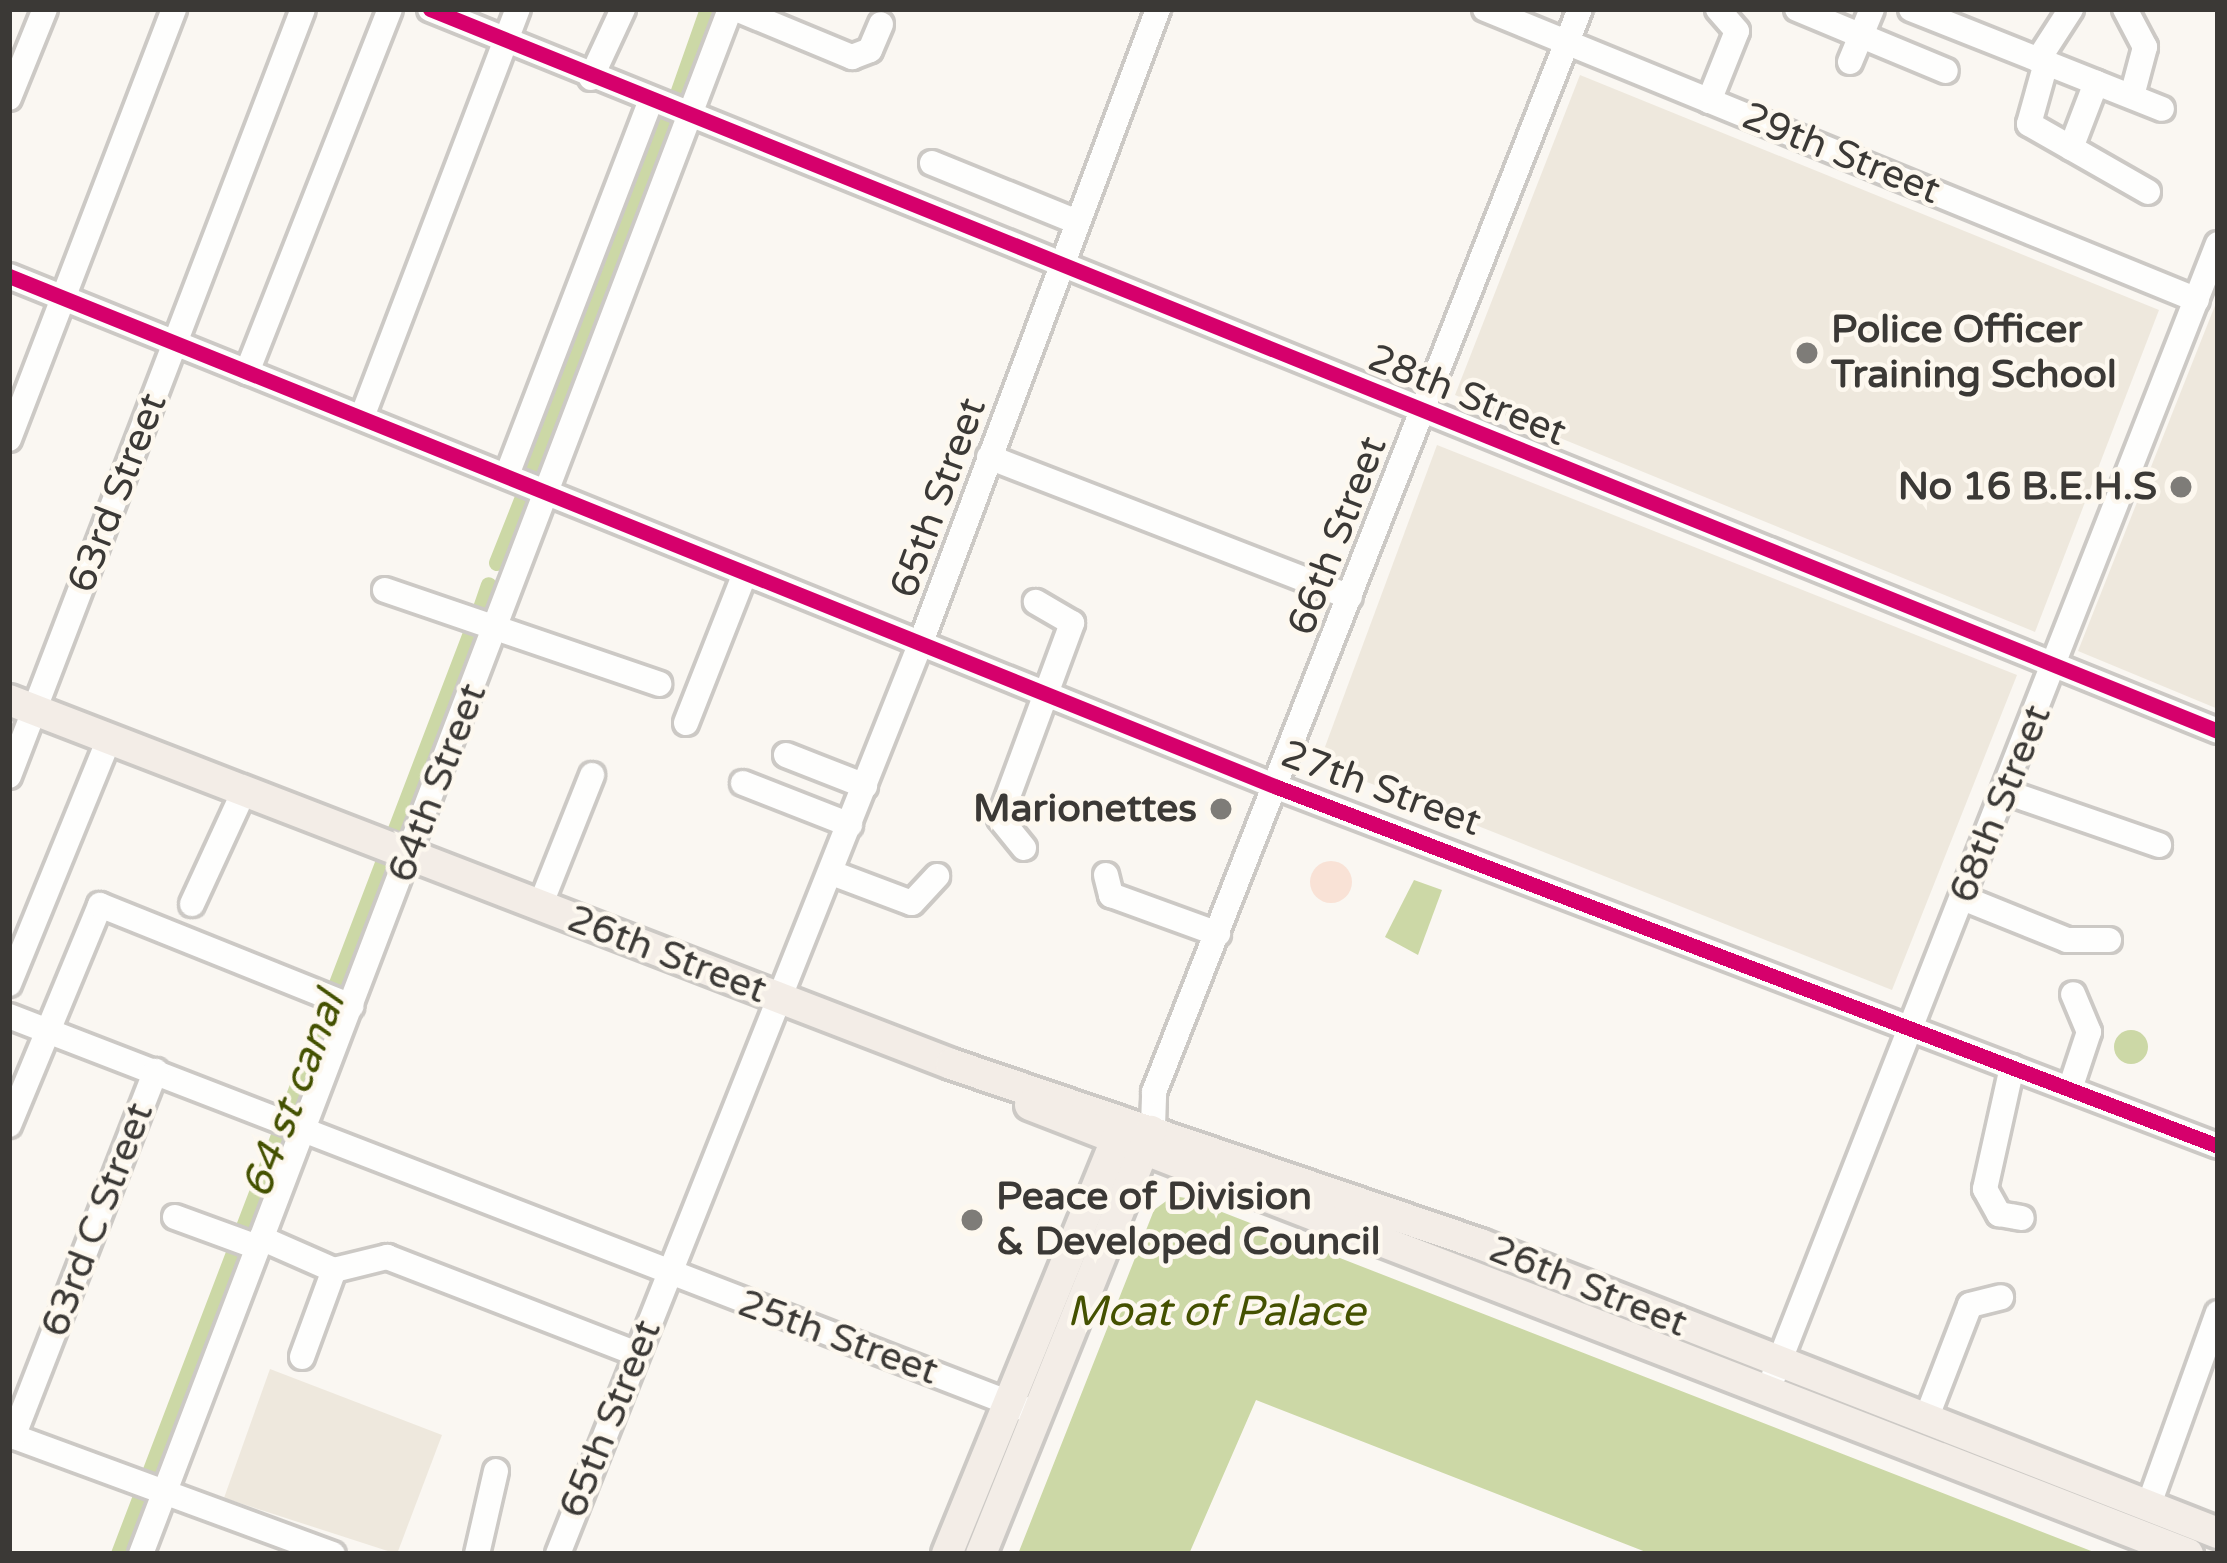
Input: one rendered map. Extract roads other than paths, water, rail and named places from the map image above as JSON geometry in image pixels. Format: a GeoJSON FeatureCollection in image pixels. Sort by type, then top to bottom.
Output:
{"type":"FeatureCollection","features":[{"type":"Feature","properties":{"kind":"main road","name":"26th Street"},"geometry":{"type":"LineString","coordinates":[[22,705],[951,1064],[959,1078],[1135,1133],[1779,1362],[2218,1533]]}},
{"type":"Feature","properties":{"kind":"main road","name":"26th Street"},"geometry":{"type":"LineString","coordinates":[[1135,1133],[1767,1394],[2188,1554]]}},
{"type":"Feature","properties":{"kind":"main road","name":"66th Street"},"geometry":{"type":"LineString","coordinates":[[947,1554],[1021,1407],[1135,1133]]}},
{"type":"Feature","properties":{"kind":"main road","name":"66th Street"},"geometry":{"type":"LineString","coordinates":[[981,1554],[1021,1407]]}},
{"type":"Feature","properties":{"kind":"street"},"geometry":{"type":"LineString","coordinates":[[9,98],[45,9]]}},
{"type":"Feature","properties":{"kind":"street"},"geometry":{"type":"LineString","coordinates":[[9,439],[174,9]]}},
{"type":"Feature","properties":{"kind":"street","name":"63rd Street"},"geometry":{"type":"LineString","coordinates":[[9,776],[22,705],[176,344],[303,9]]}},
{"type":"Feature","properties":{"kind":"street"},"geometry":{"type":"LineString","coordinates":[[247,372],[390,9]]}},
{"type":"Feature","properties":{"kind":"street","name":"28th Street"},"geometry":{"type":"LineString","coordinates":[[430,9],[1058,272],[2218,731]]}},
{"type":"Feature","properties":{"kind":"street"},"geometry":{"type":"LineString","coordinates":[[362,417],[518,9]]}},
{"type":"Feature","properties":{"kind":"street"},"geometry":{"type":"LineString","coordinates":[[591,78],[622,9]]}},
{"type":"Feature","properties":{"kind":"street"},"geometry":{"type":"LineString","coordinates":[[733,9],[852,58],[870,50],[881,24]]}},
{"type":"Feature","properties":{"kind":"street","name":"64th Street"},"geometry":{"type":"LineString","coordinates":[[141,1554],[154,1489],[672,112],[733,9]]}},
{"type":"Feature","properties":{"kind":"street","name":"65th Street"},"geometry":{"type":"LineString","coordinates":[[558,1554],[866,786],[1158,9]]}},
{"type":"Feature","properties":{"kind":"street","name":"29th Street"},"geometry":{"type":"LineString","coordinates":[[1485,9],[2197,299]]}},
{"type":"Feature","properties":{"kind":"street","name":"66th Street"},"geometry":{"type":"LineString","coordinates":[[1135,1133],[1277,787],[1580,9]]}},
{"type":"Feature","properties":{"kind":"street"},"geometry":{"type":"LineString","coordinates":[[1709,101],[1737,32],[1718,9]]}},
{"type":"Feature","properties":{"kind":"street"},"geometry":{"type":"LineString","coordinates":[[1797,9],[1946,71]]}},
{"type":"Feature","properties":{"kind":"street"},"geometry":{"type":"LineString","coordinates":[[1850,62],[1872,9]]}},
{"type":"Feature","properties":{"kind":"street"},"geometry":{"type":"LineString","coordinates":[[1911,9],[2162,109]]}},
{"type":"Feature","properties":{"kind":"street"},"geometry":{"type":"LineString","coordinates":[[2072,9],[2042,62],[2025,118],[2148,191]]}},
{"type":"Feature","properties":{"kind":"street"},"geometry":{"type":"LineString","coordinates":[[2125,9],[2144,47],[2132,97]]}},
{"type":"Feature","properties":{"kind":"street"},"geometry":{"type":"LineString","coordinates":[[2071,148],[2096,83]]}},
{"type":"Feature","properties":{"kind":"street"},"geometry":{"type":"LineString","coordinates":[[530,484],[672,112]]}},
{"type":"Feature","properties":{"kind":"street"},"geometry":{"type":"LineString","coordinates":[[932,164],[1077,222]]}},
{"type":"Feature","properties":{"kind":"street","name":"68th Street"},"geometry":{"type":"LineString","coordinates":[[1767,1394],[2218,244]]}},
{"type":"Feature","properties":{"kind":"street","name":"27th Street"},"geometry":{"type":"LineString","coordinates":[[9,276],[1277,787],[2218,1146]]}},
{"type":"Feature","properties":{"kind":"street"},"geometry":{"type":"LineString","coordinates":[[989,457],[1350,597]]}},
{"type":"Feature","properties":{"kind":"street"},"geometry":{"type":"LineString","coordinates":[[686,723],[746,573]]}},
{"type":"Feature","properties":{"kind":"street"},"geometry":{"type":"LineString","coordinates":[[385,590],[659,684]]}},
{"type":"Feature","properties":{"kind":"street"},"geometry":{"type":"LineString","coordinates":[[1024,848],[1000,818],[1072,623],[1036,602]]}},
{"type":"Feature","properties":{"kind":"street"},"geometry":{"type":"LineString","coordinates":[[9,984],[109,739]]}},
{"type":"Feature","properties":{"kind":"street"},"geometry":{"type":"LineString","coordinates":[[786,755],[866,786]]}},
{"type":"Feature","properties":{"kind":"street"},"geometry":{"type":"LineString","coordinates":[[540,906],[592,775]]}},
{"type":"Feature","properties":{"kind":"street"},"geometry":{"type":"LineString","coordinates":[[743,782],[850,825]]}},
{"type":"Feature","properties":{"kind":"street"},"geometry":{"type":"LineString","coordinates":[[192,904],[244,791]]}},
{"type":"Feature","properties":{"kind":"street"},"geometry":{"type":"LineString","coordinates":[[2006,792],[2159,845]]}},
{"type":"Feature","properties":{"kind":"street"},"geometry":{"type":"LineString","coordinates":[[832,872],[920,904],[938,876]]}},
{"type":"Feature","properties":{"kind":"street"},"geometry":{"type":"LineString","coordinates":[[1106,875],[1111,895],[1218,934]]}},
{"type":"Feature","properties":{"kind":"street"},"geometry":{"type":"LineString","coordinates":[[1963,898],[2067,940],[2109,940]]}},
{"type":"Feature","properties":{"kind":"street"},"geometry":{"type":"LineString","coordinates":[[9,1125],[100,905],[338,1001]]}},
{"type":"Feature","properties":{"kind":"street"},"geometry":{"type":"LineString","coordinates":[[2070,1089],[2089,1032],[2073,994]]}},
{"type":"Feature","properties":{"kind":"street"},"geometry":{"type":"LineString","coordinates":[[9,1016],[292,1121]]}},
{"type":"Feature","properties":{"kind":"street"},"geometry":{"type":"LineString","coordinates":[[2012,1067],[1985,1189],[1999,1214],[2023,1218]]}},
{"type":"Feature","properties":{"kind":"street","name":"63rd C Street"},"geometry":{"type":"LineString","coordinates":[[11,1436],[156,1071]]}},
{"type":"Feature","properties":{"kind":"street","name":"25th Street"},"geometry":{"type":"LineString","coordinates":[[292,1121],[669,1274],[1021,1407]]}},
{"type":"Feature","properties":{"kind":"street"},"geometry":{"type":"LineString","coordinates":[[175,1217],[334,1270],[387,1257],[638,1354]]}},
{"type":"Feature","properties":{"kind":"street"},"geometry":{"type":"LineString","coordinates":[[302,1358],[334,1270]]}},
{"type":"Feature","properties":{"kind":"street"},"geometry":{"type":"LineString","coordinates":[[1926,1419],[1970,1305],[2001,1297]]}},
{"type":"Feature","properties":{"kind":"street"},"geometry":{"type":"LineString","coordinates":[[2148,1507],[2218,1312]]}},
{"type":"Feature","properties":{"kind":"street"},"geometry":{"type":"LineString","coordinates":[[11,1436],[334,1554]]}},
{"type":"Feature","properties":{"kind":"street"},"geometry":{"type":"LineString","coordinates":[[477,1554],[496,1471]]}},
{"type":"Feature","properties":{"kind":"water"},"geometry":{"type":"Polygon","coordinates":[[[1414,880],[1442,890],[1418,955],[1385,937],[1414,880]]]}},
{"type":"Feature","properties":{"kind":"water"},"geometry":{"type":"Polygon","coordinates":[[[2131,1030],[2143,1035],[2148,1047],[2143,1059],[2131,1064],[2119,1059],[2114,1047],[2119,1035],[2131,1030]]]}},
{"type":"Feature","properties":{"kind":"water","name":"Moat of Palace"},"geometry":{"type":"Polygon","coordinates":[[[1173,1196],[2099,1554],[1651,1554],[1256,1400],[1189,1554],[1018,1554],[1154,1210],[1173,1196]]]}},
{"type":"Feature","properties":{"kind":"waterway"},"geometry":{"type":"LineString","coordinates":[[678,94],[708,9]]}},
{"type":"Feature","properties":{"kind":"waterway"},"geometry":{"type":"LineString","coordinates":[[533,470],[666,123]]}},
{"type":"Feature","properties":{"kind":"waterway"},"geometry":{"type":"LineString","coordinates":[[497,563],[522,500]]}},
{"type":"Feature","properties":{"kind":"waterway"},"geometry":{"type":"LineString","coordinates":[[481,608],[489,585]]}},
{"type":"Feature","properties":{"kind":"waterway","name":"64 st canal"},"geometry":{"type":"LineString","coordinates":[[119,1554],[470,636]]}},
{"type":"Feature","properties":{"kind":"place","name":"Police Officer Training School"},"geometry":{"type":"Point","coordinates":[1807,353]}},
{"type":"Feature","properties":{"kind":"place","name":"No 16 B.E.H.S"},"geometry":{"type":"Point","coordinates":[2181,487]}},
{"type":"Feature","properties":{"kind":"place","name":"Marionettes"},"geometry":{"type":"Point","coordinates":[1221,809]}},
{"type":"Feature","properties":{"kind":"place","name":"Peace of Division & Developed Council"},"geometry":{"type":"Point","coordinates":[972,1220]}}]}
